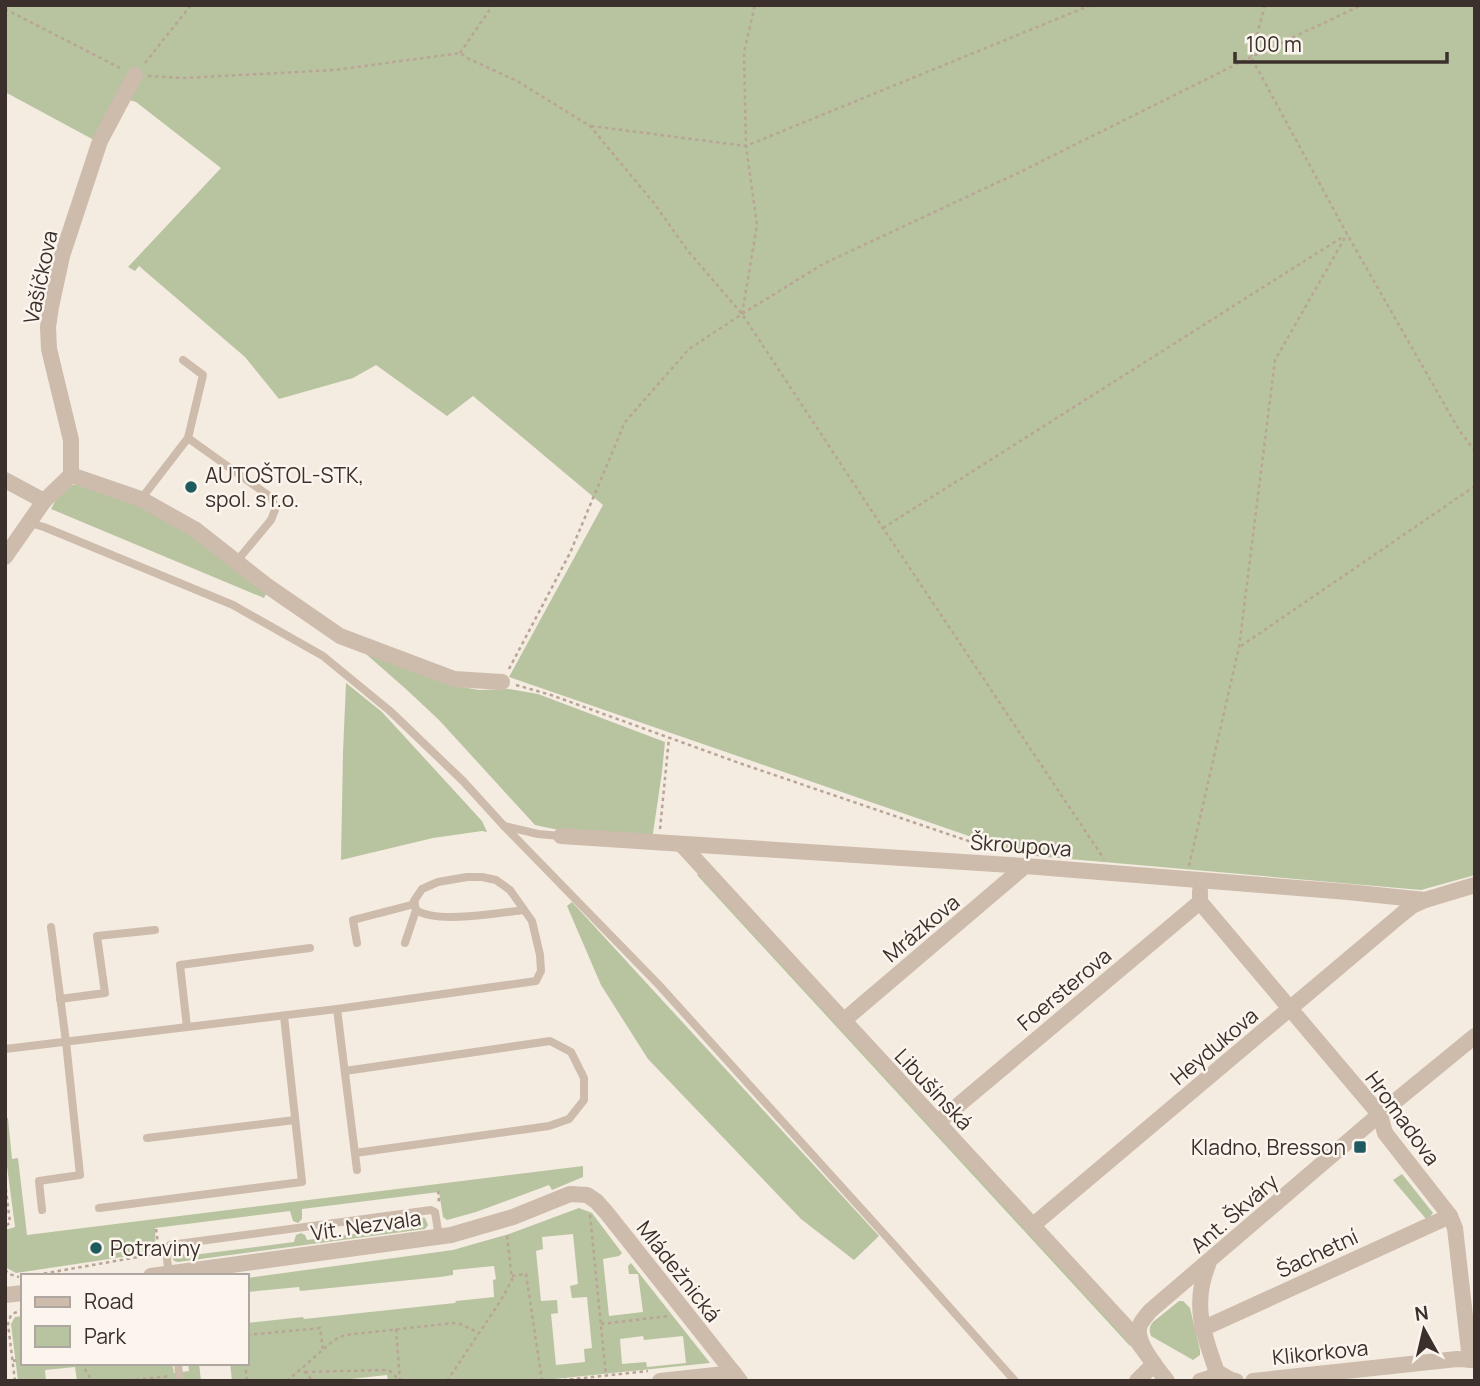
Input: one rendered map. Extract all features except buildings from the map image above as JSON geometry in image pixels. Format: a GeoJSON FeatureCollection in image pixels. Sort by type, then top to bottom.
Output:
{"type":"FeatureCollection","features":[{"type":"Feature","properties":{"kind":"street","name":"Vašíčkova"},"geometry":{"type":"LineString","coordinates":[[71,475],[71,440],[49,349],[51,307],[62,256],[100,141],[135,75]]}},
{"type":"Feature","properties":{"kind":"street"},"geometry":{"type":"LineString","coordinates":[[5,557],[44,501],[71,475],[141,499],[196,530],[266,585],[340,636],[454,679],[502,682]]}},
{"type":"Feature","properties":{"kind":"street"},"geometry":{"type":"LineString","coordinates":[[5,480],[44,501]]}},
{"type":"Feature","properties":{"kind":"street","name":"Škroupova"},"geometry":{"type":"LineString","coordinates":[[561,836],[1025,866],[1425,900],[1475,885]]}},
{"type":"Feature","properties":{"kind":"street","name":"Libušínská"},"geometry":{"type":"LineString","coordinates":[[682,845],[1129,1330],[1154,1364]]}},
{"type":"Feature","properties":{"kind":"street","name":"Mrázkova"},"geometry":{"type":"LineString","coordinates":[[843,1021],[1025,866]]}},
{"type":"Feature","properties":{"kind":"street"},"geometry":{"type":"LineString","coordinates":[[1193,879],[1200,902]]}},
{"type":"Feature","properties":{"kind":"street","name":"Heydukova"},"geometry":{"type":"LineString","coordinates":[[1032,1226],[1402,914],[1425,900]]}},
{"type":"Feature","properties":{"kind":"street","name":"Hromadova"},"geometry":{"type":"LineString","coordinates":[[1200,902],[1380,1115],[1385,1133],[1450,1216],[1455,1228],[1472,1360]]}},
{"type":"Feature","properties":{"kind":"street","name":"Foersterova"},"geometry":{"type":"LineString","coordinates":[[937,1123],[1200,902]]}},
{"type":"Feature","properties":{"kind":"street","name":"Ant. Škváry"},"geometry":{"type":"LineString","coordinates":[[1140,1323],[1150,1311],[1475,1036]]}},
{"type":"Feature","properties":{"kind":"street","name":"Vít. Nezvala"},"geometry":{"type":"LineString","coordinates":[[169,1274],[439,1237],[500,1221],[570,1194],[581,1194]]}},
{"type":"Feature","properties":{"kind":"street","name":"Mládežnická"},"geometry":{"type":"LineString","coordinates":[[581,1194],[592,1197],[606,1212],[737,1377]]}},
{"type":"Feature","properties":{"kind":"street","name":"Šachetní"},"geometry":{"type":"LineString","coordinates":[[1202,1329],[1450,1216]]}},
{"type":"Feature","properties":{"kind":"street"},"geometry":{"type":"LineString","coordinates":[[1209,1263],[1200,1285],[1202,1329],[1217,1372],[1236,1381]]}},
{"type":"Feature","properties":{"kind":"street"},"geometry":{"type":"LineString","coordinates":[[1181,1286],[1187,1286],[1193,1292],[1199,1307]]}},
{"type":"Feature","properties":{"kind":"street"},"geometry":{"type":"LineString","coordinates":[[1120,1321],[1140,1323],[1138,1332],[1142,1343],[1167,1381]]}},
{"type":"Feature","properties":{"kind":"street","name":"Klikorkova"},"geometry":{"type":"LineString","coordinates":[[1253,1381],[1367,1374],[1457,1359],[1472,1360]]}},
{"type":"Feature","properties":{"kind":"street"},"geometry":{"type":"LineString","coordinates":[[1137,1381],[1154,1364]]}},
{"type":"Feature","properties":{"kind":"street"},"geometry":{"type":"LineString","coordinates":[[1200,1381],[1217,1372]]}},
{"type":"Feature","properties":{"kind":"street"},"geometry":{"type":"LineString","coordinates":[[660,1381],[737,1377]]}},
{"type":"Feature","properties":{"kind":"lane"},"geometry":{"type":"LineString","coordinates":[[141,499],[188,438],[203,376],[183,360]]}},
{"type":"Feature","properties":{"kind":"lane"},"geometry":{"type":"LineString","coordinates":[[188,438],[272,498],[275,510],[271,520],[236,562]]}},
{"type":"Feature","properties":{"kind":"lane"},"geometry":{"type":"LineString","coordinates":[[30,523],[233,605],[323,656],[390,711],[463,781],[658,984],[1015,1381]]}},
{"type":"Feature","properties":{"kind":"lane"},"geometry":{"type":"LineString","coordinates":[[504,826],[561,836]]}},
{"type":"Feature","properties":{"kind":"lane"},"geometry":{"type":"LineString","coordinates":[[5,1049],[337,1010],[536,981],[541,971],[532,921],[510,890],[496,880],[482,877],[467,877],[422,888],[414,901],[415,907],[405,943]]}},
{"type":"Feature","properties":{"kind":"lane"},"geometry":{"type":"LineString","coordinates":[[415,907],[423,915],[449,917],[524,910]]}},
{"type":"Feature","properties":{"kind":"lane"},"geometry":{"type":"LineString","coordinates":[[357,943],[353,920],[415,907]]}},
{"type":"Feature","properties":{"kind":"lane"},"geometry":{"type":"LineString","coordinates":[[42,1210],[38,1181],[80,1175],[51,927]]}},
{"type":"Feature","properties":{"kind":"lane"},"geometry":{"type":"LineString","coordinates":[[60,999],[105,993],[97,936],[155,930]]}},
{"type":"Feature","properties":{"kind":"lane"},"geometry":{"type":"LineString","coordinates":[[187,1027],[180,965],[310,948]]}},
{"type":"Feature","properties":{"kind":"lane"},"geometry":{"type":"LineString","coordinates":[[337,1010],[357,1170]]}},
{"type":"Feature","properties":{"kind":"lane"},"geometry":{"type":"LineString","coordinates":[[99,1208],[302,1182],[284,1016]]}},
{"type":"Feature","properties":{"kind":"lane"},"geometry":{"type":"LineString","coordinates":[[345,1071],[550,1041],[571,1052],[584,1078],[584,1100],[569,1119],[549,1126],[355,1153]]}},
{"type":"Feature","properties":{"kind":"lane"},"geometry":{"type":"LineString","coordinates":[[148,1138],[295,1120]]}},
{"type":"Feature","properties":{"kind":"lane"},"geometry":{"type":"LineString","coordinates":[[169,1274],[166,1250],[170,1245],[417,1211],[435,1212],[439,1237]]}},
{"type":"Feature","properties":{"kind":"lane"},"geometry":{"type":"LineString","coordinates":[[178,1365],[179,1375]]}},
{"type":"Feature","properties":{"kind":"path"},"geometry":{"type":"LineString","coordinates":[[11,5],[7,9],[135,75],[182,78],[335,71],[460,53],[469,60],[517,81],[590,126],[742,314],[1114,873]]}},
{"type":"Feature","properties":{"kind":"path"},"geometry":{"type":"LineString","coordinates":[[135,75],[191,5]]}},
{"type":"Feature","properties":{"kind":"path"},"geometry":{"type":"LineString","coordinates":[[460,53],[494,5]]}},
{"type":"Feature","properties":{"kind":"path"},"geometry":{"type":"LineString","coordinates":[[742,314],[757,225],[746,146],[744,52],[755,5]]}},
{"type":"Feature","properties":{"kind":"path"},"geometry":{"type":"LineString","coordinates":[[590,126],[746,146],[1091,5]]}},
{"type":"Feature","properties":{"kind":"path"},"geometry":{"type":"LineString","coordinates":[[1265,5],[1251,57],[1346,234],[1459,430],[1475,451]]}},
{"type":"Feature","properties":{"kind":"path"},"geometry":{"type":"LineString","coordinates":[[988,848],[551,695],[502,682],[570,553],[625,422],[689,349],[823,264],[1020,172],[1362,5]]}},
{"type":"Feature","properties":{"kind":"path"},"geometry":{"type":"LineString","coordinates":[[883,528],[1346,234]]}},
{"type":"Feature","properties":{"kind":"path"},"geometry":{"type":"LineString","coordinates":[[1193,879],[1239,647],[1275,360],[1346,234]]}},
{"type":"Feature","properties":{"kind":"path"},"geometry":{"type":"LineString","coordinates":[[1239,647],[1475,486]]}},
{"type":"Feature","properties":{"kind":"path"},"geometry":{"type":"LineString","coordinates":[[658,843],[669,738]]}},
{"type":"Feature","properties":{"kind":"path"},"geometry":{"type":"LineString","coordinates":[[5,1182],[10,1223],[5,1226]]}},
{"type":"Feature","properties":{"kind":"path"},"geometry":{"type":"LineString","coordinates":[[438,1191],[439,1203]]}},
{"type":"Feature","properties":{"kind":"path"},"geometry":{"type":"LineString","coordinates":[[556,1381],[606,1376],[589,1209]]}},
{"type":"Feature","properties":{"kind":"path"},"geometry":{"type":"LineString","coordinates":[[41,1274],[156,1254],[159,1252],[156,1229]]}},
{"type":"Feature","properties":{"kind":"path"},"geometry":{"type":"LineString","coordinates":[[447,1381],[512,1280],[506,1231]]}},
{"type":"Feature","properties":{"kind":"path"},"geometry":{"type":"LineString","coordinates":[[5,1270],[21,1277]]}},
{"type":"Feature","properties":{"kind":"path"},"geometry":{"type":"LineString","coordinates":[[512,1276],[526,1274],[542,1381]]}},
{"type":"Feature","properties":{"kind":"path"},"geometry":{"type":"LineString","coordinates":[[15,1381],[8,1320],[13,1313],[21,1310]]}},
{"type":"Feature","properties":{"kind":"path"},"geometry":{"type":"LineString","coordinates":[[601,1324],[676,1315]]}},
{"type":"Feature","properties":{"kind":"path"},"geometry":{"type":"LineString","coordinates":[[287,1381],[304,1371],[323,1350],[345,1335],[454,1323],[479,1333]]}},
{"type":"Feature","properties":{"kind":"path"},"geometry":{"type":"LineString","coordinates":[[248,1335],[320,1328],[323,1350]]}},
{"type":"Feature","properties":{"kind":"path"},"geometry":{"type":"LineString","coordinates":[[396,1329],[400,1381]]}},
{"type":"Feature","properties":{"kind":"path"},"geometry":{"type":"LineString","coordinates":[[13,1360],[21,1359]]}},
{"type":"Feature","properties":{"kind":"path"},"geometry":{"type":"LineString","coordinates":[[82,1365],[92,1381]]}},
{"type":"Feature","properties":{"kind":"path"},"geometry":{"type":"LineString","coordinates":[[304,1371],[383,1370],[390,1371],[400,1381]]}},
{"type":"Feature","properties":{"kind":"path"},"geometry":{"type":"LineString","coordinates":[[304,1371],[313,1381]]}},
{"type":"Feature","properties":{"kind":"path"},"geometry":{"type":"LineString","coordinates":[[122,1381],[140,1379],[139,1381]]}},
{"type":"Feature","properties":{"kind":"green space"},"geometry":{"type":"Polygon","coordinates":[[[5,5],[1475,5],[1475,875],[1421,890],[1024,855],[509,677],[603,505],[473,396],[447,416],[376,365],[353,378],[279,399],[245,357],[139,266],[135,271],[128,267],[221,168],[136,102],[129,100],[94,140],[5,92],[5,5]]]}},
{"type":"Feature","properties":{"kind":"green space"},"geometry":{"type":"Polygon","coordinates":[[[72,485],[81,485],[130,500],[193,536],[266,594],[264,598],[51,509],[59,494],[72,485]]]}},
{"type":"Feature","properties":{"kind":"green space"},"geometry":{"type":"Polygon","coordinates":[[[358,647],[462,687],[479,690],[509,689],[538,694],[665,742],[652,840],[568,832],[535,825],[439,720],[358,647]]]}},
{"type":"Feature","properties":{"kind":"green space"},"geometry":{"type":"Polygon","coordinates":[[[346,683],[382,712],[482,821],[487,832],[433,838],[341,860],[346,683]]]}},
{"type":"Feature","properties":{"kind":"green space"},"geometry":{"type":"Polygon","coordinates":[[[699,873],[1131,1343],[1130,1346],[697,875],[699,873]]]}},
{"type":"Feature","properties":{"kind":"green space"},"geometry":{"type":"Polygon","coordinates":[[[572,902],[879,1236],[854,1260],[801,1219],[648,1059],[601,985],[567,906],[572,902]]]}},
{"type":"Feature","properties":{"kind":"green space"},"geometry":{"type":"Polygon","coordinates":[[[5,1118],[8,1118],[12,1159],[18,1158],[27,1235],[583,1166],[583,1177],[552,1190],[549,1185],[447,1220],[443,1217],[439,1192],[302,1209],[302,1219],[298,1223],[293,1221],[290,1211],[155,1228],[156,1252],[16,1273],[5,1267],[5,1230],[15,1227],[5,1151],[5,1118]]]}},
{"type":"Feature","properties":{"kind":"green space"},"geometry":{"type":"Polygon","coordinates":[[[1402,1174],[1433,1213],[1427,1220],[1393,1180],[1402,1174]]]}},
{"type":"Feature","properties":{"kind":"green space"},"geometry":{"type":"Polygon","coordinates":[[[579,1208],[592,1213],[622,1253],[603,1259],[609,1316],[643,1312],[638,1274],[629,1274],[628,1266],[631,1263],[710,1363],[535,1381],[388,1381],[387,1375],[351,1381],[232,1381],[230,1365],[248,1365],[248,1323],[494,1297],[493,1280],[496,1279],[494,1266],[453,1270],[453,1275],[440,1277],[300,1291],[299,1287],[248,1292],[248,1278],[453,1250],[509,1234],[579,1208]],[[573,1234],[542,1237],[543,1249],[536,1251],[541,1301],[557,1300],[558,1313],[551,1314],[556,1365],[585,1362],[584,1349],[592,1348],[587,1297],[572,1298],[570,1286],[578,1284],[573,1234]],[[643,1336],[620,1339],[622,1364],[646,1362],[647,1367],[686,1363],[683,1336],[644,1340],[643,1336]]]}},
{"type":"Feature","properties":{"kind":"green space"},"geometry":{"type":"Polygon","coordinates":[[[419,1217],[425,1218],[428,1225],[425,1229],[178,1262],[171,1256],[177,1249],[185,1256],[294,1242],[296,1235],[301,1233],[307,1240],[415,1226],[419,1217]]]}},
{"type":"Feature","properties":{"kind":"green space"},"geometry":{"type":"Polygon","coordinates":[[[1179,1301],[1183,1301],[1190,1308],[1200,1350],[1200,1355],[1193,1360],[1150,1334],[1153,1322],[1179,1301]]]}},
{"type":"Feature","properties":{"kind":"green space"},"geometry":{"type":"Polygon","coordinates":[[[21,1316],[21,1365],[172,1365],[174,1373],[189,1371],[188,1365],[199,1365],[201,1381],[77,1381],[75,1367],[45,1370],[46,1381],[18,1381],[11,1324],[15,1317],[21,1316]]]}},
{"type":"Feature","properties":{"kind":"place","name":"AUTOŠTOL-STK, spol. s r.o."},"geometry":{"type":"Point","coordinates":[191,487]}},
{"type":"Feature","properties":{"kind":"place","name":"Kladno, Bresson"},"geometry":{"type":"Point","coordinates":[1360,1147]}},
{"type":"Feature","properties":{"kind":"place","name":"Potraviny"},"geometry":{"type":"Point","coordinates":[96,1248]}}]}
